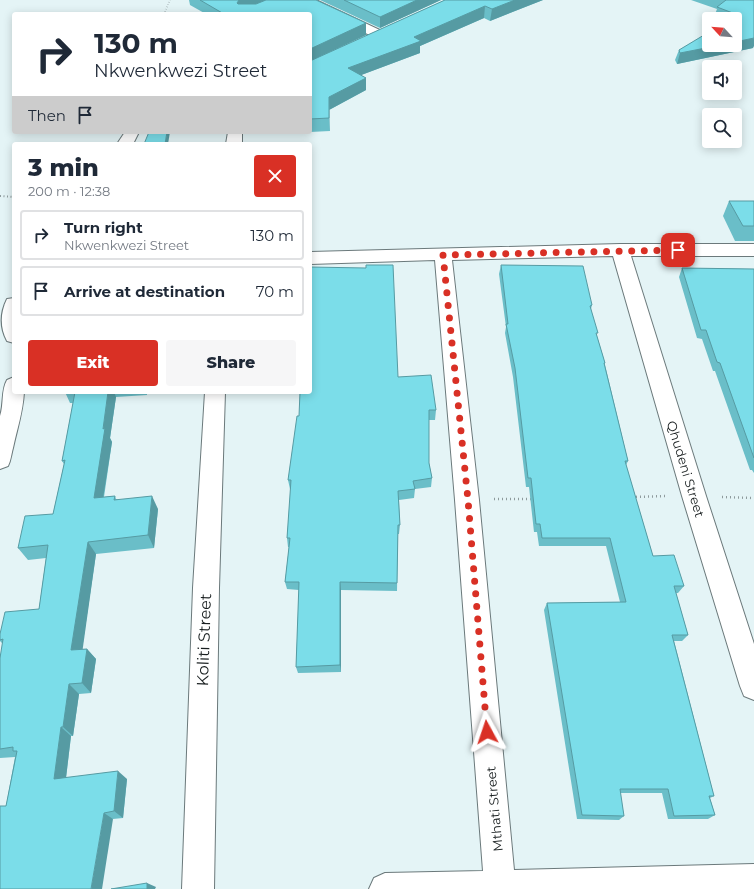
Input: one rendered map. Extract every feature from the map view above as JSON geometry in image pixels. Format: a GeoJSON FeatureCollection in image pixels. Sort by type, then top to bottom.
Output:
{"type":"FeatureCollection","features":[{"type":"Feature","properties":{"kind":"street"},"geometry":{"type":"LineString","coordinates":[[306,0],[380,35]]}},
{"type":"Feature","properties":{"kind":"street"},"geometry":{"type":"LineString","coordinates":[[366,42],[394,29]]}},
{"type":"Feature","properties":{"kind":"street"},"geometry":{"type":"LineString","coordinates":[[312,258],[620,250],[754,250]]}},
{"type":"Feature","properties":{"kind":"street","name":"Qhudeni Street"},"geometry":{"type":"LineString","coordinates":[[620,250],[694,496],[754,686]]}},
{"type":"Feature","properties":{"kind":"street","name":"Mthati Street"},"geometry":{"type":"LineString","coordinates":[[443,255],[468,500],[500,886]]}},
{"type":"Feature","properties":{"kind":"street"},"geometry":{"type":"LineString","coordinates":[[12,312],[10,320],[12,328]]}},
{"type":"Feature","properties":{"kind":"street"},"geometry":{"type":"LineString","coordinates":[[0,460],[1,450],[13,408],[14,394]]}},
{"type":"Feature","properties":{"kind":"street","name":"Koliti Street"},"geometry":{"type":"LineString","coordinates":[[198,889],[206,588],[215,394]]}},
{"type":"Feature","properties":{"kind":"street"},"geometry":{"type":"LineString","coordinates":[[385,889],[754,880]]}},
{"type":"Feature","properties":{"kind":"path"},"geometry":{"type":"LineString","coordinates":[[165,12],[170,0]]}},
{"type":"Feature","properties":{"kind":"path"},"geometry":{"type":"LineString","coordinates":[[0,196],[12,197]]}},
{"type":"Feature","properties":{"kind":"path"},"geometry":{"type":"LineString","coordinates":[[631,497],[694,496],[754,498]]}},
{"type":"Feature","properties":{"kind":"path"},"geometry":{"type":"LineString","coordinates":[[468,500],[538,499]]}},
{"type":"Feature","properties":{"kind":"building"},"geometry":{"type":"Polygon","coordinates":[[[200,0],[239,0],[237,3],[238,4],[256,4],[266,0],[316,0],[366,23],[312,48],[312,12],[221,12],[200,0]]]}},
{"type":"Feature","properties":{"kind":"building"},"geometry":{"type":"Polygon","coordinates":[[[344,0],[417,0],[380,17],[344,0]]]}},
{"type":"Feature","properties":{"kind":"building"},"geometry":{"type":"Polygon","coordinates":[[[445,0],[515,0],[492,9],[485,6],[414,37],[421,41],[348,68],[366,78],[329,97],[329,118],[312,119],[312,60],[445,0]]]}},
{"type":"Feature","properties":{"kind":"building"},"geometry":{"type":"Polygon","coordinates":[[[726,0],[754,0],[754,38],[742,41],[742,12],[730,12],[717,7],[726,0]]]}},
{"type":"Feature","properties":{"kind":"building"},"geometry":{"type":"Polygon","coordinates":[[[702,36],[702,49],[680,53],[679,50],[702,36]]]}},
{"type":"Feature","properties":{"kind":"building"},"geometry":{"type":"Polygon","coordinates":[[[148,134],[167,134],[165,142],[145,142],[148,134]]]}},
{"type":"Feature","properties":{"kind":"building"},"geometry":{"type":"Polygon","coordinates":[[[729,201],[754,201],[754,226],[743,226],[729,201]]]}},
{"type":"Feature","properties":{"kind":"building"},"geometry":{"type":"Polygon","coordinates":[[[366,265],[393,265],[398,377],[431,375],[436,410],[429,410],[429,463],[432,478],[413,481],[415,489],[398,491],[400,525],[398,525],[397,583],[340,582],[340,665],[296,667],[299,582],[285,582],[290,538],[287,538],[291,480],[288,480],[297,416],[299,416],[300,394],[312,394],[312,267],[366,268],[366,265]]]}},
{"type":"Feature","properties":{"kind":"building"},"geometry":{"type":"Polygon","coordinates":[[[501,265],[583,266],[592,305],[590,306],[598,333],[596,333],[605,363],[628,461],[625,461],[653,556],[674,555],[684,586],[674,586],[688,635],[672,635],[714,796],[709,796],[715,815],[674,816],[668,789],[620,789],[624,816],[582,815],[547,603],[626,602],[610,538],[542,538],[540,524],[536,524],[531,478],[528,478],[515,368],[506,324],[508,324],[501,265]]]}},
{"type":"Feature","properties":{"kind":"building"},"geometry":{"type":"Polygon","coordinates":[[[682,268],[754,269],[754,458],[720,363],[717,362],[706,330],[701,330],[682,268]]]}},
{"type":"Feature","properties":{"kind":"building"},"geometry":{"type":"Polygon","coordinates":[[[75,394],[108,394],[103,429],[105,428],[94,498],[115,496],[114,500],[152,496],[148,535],[88,542],[71,650],[87,649],[82,683],[69,684],[54,779],[118,771],[114,811],[104,813],[91,889],[0,889],[0,806],[6,806],[17,751],[13,751],[13,747],[0,749],[0,658],[3,639],[0,640],[0,634],[5,612],[39,609],[48,545],[18,548],[25,516],[53,514],[65,460],[62,461],[75,394]]]}},
{"type":"Feature","properties":{"kind":"building"},"geometry":{"type":"Polygon","coordinates":[[[147,883],[147,889],[111,889],[147,883]]]}},
{"type":"Feature","properties":{"kind":"route"},"geometry":{"type":"LineString","coordinates":[[487,732],[468,500],[443,255],[620,250],[678,250]]}}]}
